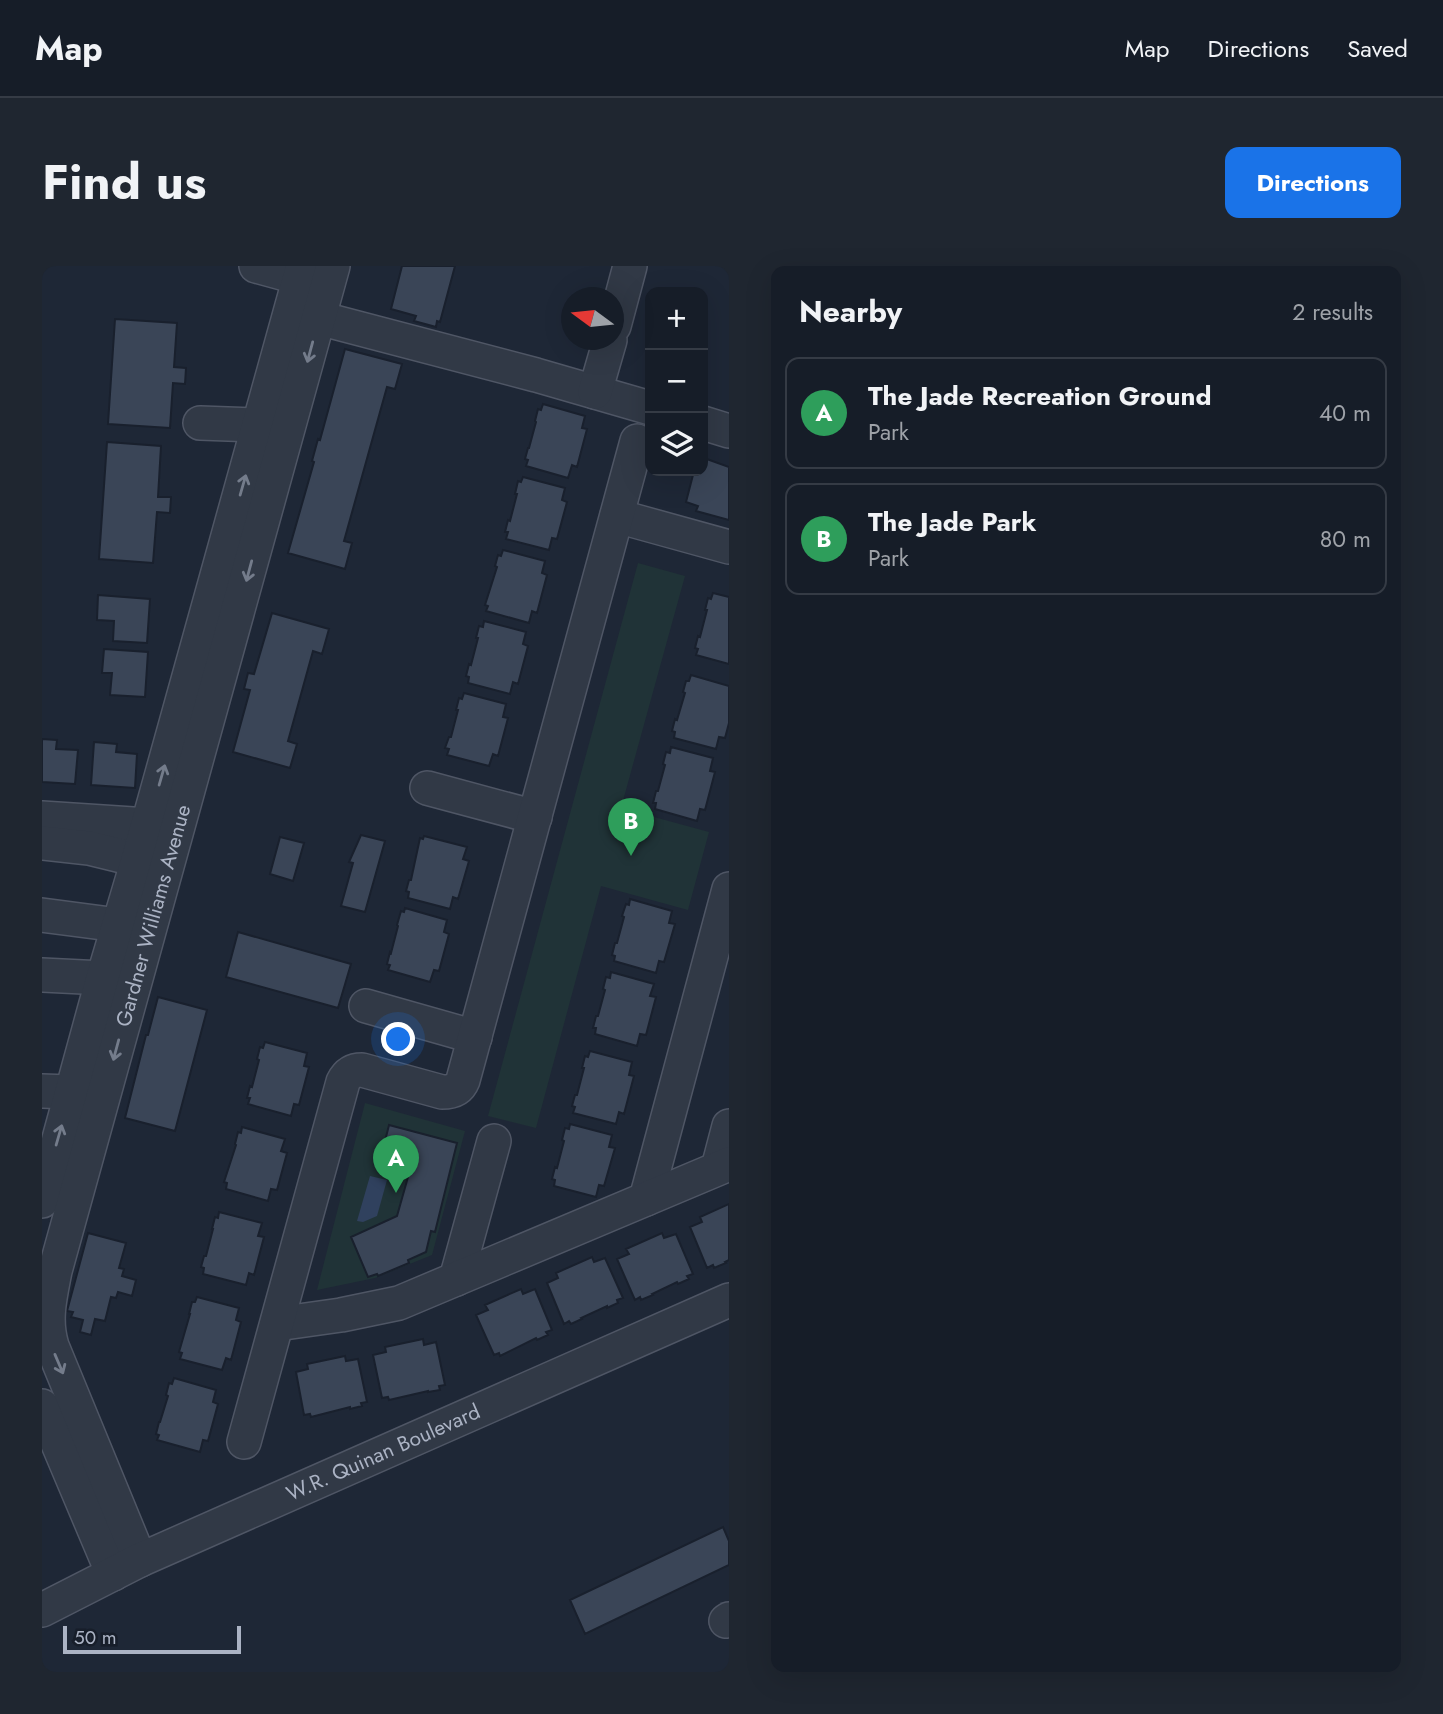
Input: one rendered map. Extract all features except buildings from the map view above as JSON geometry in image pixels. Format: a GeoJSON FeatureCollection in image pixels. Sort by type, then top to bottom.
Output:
{"type":"FeatureCollection","features":[{"type":"Feature","properties":{"kind":"street"},"geometry":{"type":"LineString","coordinates":[[256,266],[316,274]]}},
{"type":"Feature","properties":{"kind":"street"},"geometry":{"type":"LineString","coordinates":[[624,288],[630,266]]}},
{"type":"Feature","properties":{"kind":"street","name":"Gardner Williams Avenue"},"geometry":{"type":"LineString","coordinates":[[127,1567],[89,1475],[48,1335],[48,1309],[55,1271],[57,1212],[162,830],[319,318],[316,274]]}},
{"type":"Feature","properties":{"kind":"street","name":"Gardner Williams Avenue"},"geometry":{"type":"LineString","coordinates":[[42,1201],[57,1091],[103,978],[138,860],[162,830],[208,574],[259,425],[316,274]]}},
{"type":"Feature","properties":{"kind":"street"},"geometry":{"type":"LineString","coordinates":[[319,318],[645,407]]}},
{"type":"Feature","properties":{"kind":"street"},"geometry":{"type":"LineString","coordinates":[[595,392],[607,350]]}},
{"type":"Feature","properties":{"kind":"street"},"geometry":{"type":"LineString","coordinates":[[200,424],[259,425]]}},
{"type":"Feature","properties":{"kind":"street"},"geometry":{"type":"LineString","coordinates":[[708,425],[729,431]]}},
{"type":"Feature","properties":{"kind":"street"},"geometry":{"type":"LineString","coordinates":[[244,1442],[342,1082],[351,1072],[362,1070],[450,1092],[457,1089],[463,1080],[637,441]]}},
{"type":"Feature","properties":{"kind":"street"},"geometry":{"type":"LineString","coordinates":[[617,516],[729,547]]}},
{"type":"Feature","properties":{"kind":"street"},"geometry":{"type":"LineString","coordinates":[[427,788],[535,817]]}},
{"type":"Feature","properties":{"kind":"street"},"geometry":{"type":"LineString","coordinates":[[42,818],[162,830]]}},
{"type":"Feature","properties":{"kind":"street"},"geometry":{"type":"LineString","coordinates":[[42,843],[89,848],[138,860]]}},
{"type":"Feature","properties":{"kind":"street"},"geometry":{"type":"LineString","coordinates":[[646,1199],[729,893]]}},
{"type":"Feature","properties":{"kind":"street"},"geometry":{"type":"LineString","coordinates":[[42,915],[118,925]]}},
{"type":"Feature","properties":{"kind":"street"},"geometry":{"type":"LineString","coordinates":[[42,975],[103,978]]}},
{"type":"Feature","properties":{"kind":"street"},"geometry":{"type":"LineString","coordinates":[[366,1006],[475,1037]]}},
{"type":"Feature","properties":{"kind":"street"},"geometry":{"type":"LineString","coordinates":[[277,1324],[399,1303],[724,1166],[729,1126]]}},
{"type":"Feature","properties":{"kind":"street"},"geometry":{"type":"LineString","coordinates":[[456,1279],[495,1141]]}},
{"type":"Feature","properties":{"kind":"street","name":"W.R. Quinan Boulevard"},"geometry":{"type":"LineString","coordinates":[[42,1610],[127,1567],[729,1300]]}},
{"type":"Feature","properties":{"kind":"street","name":"Gardner Williams Avenue"},"geometry":{"type":"LineString","coordinates":[[42,1406],[89,1475]]}},
{"type":"Feature","properties":{"kind":"green space"},"geometry":{"type":"Polygon","coordinates":[[[638,563],[685,576],[621,808],[709,832],[688,910],[601,886],[536,1128],[488,1116],[638,563]]]}},
{"type":"Feature","properties":{"kind":"green space"},"geometry":{"type":"Polygon","coordinates":[[[365,1103],[465,1131],[432,1255],[375,1278],[317,1290],[365,1103]]]}},
{"type":"Feature","properties":{"kind":"water"},"geometry":{"type":"Polygon","coordinates":[[[370,1176],[387,1180],[377,1216],[363,1222],[357,1221],[370,1176]]]}},
{"type":"Feature","properties":{"kind":"place","name":"The Jade Park"},"geometry":{"type":"Point","coordinates":[631,856]}},
{"type":"Feature","properties":{"kind":"place","name":"The Jade Recreation Ground"},"geometry":{"type":"Point","coordinates":[396,1193]}}]}
